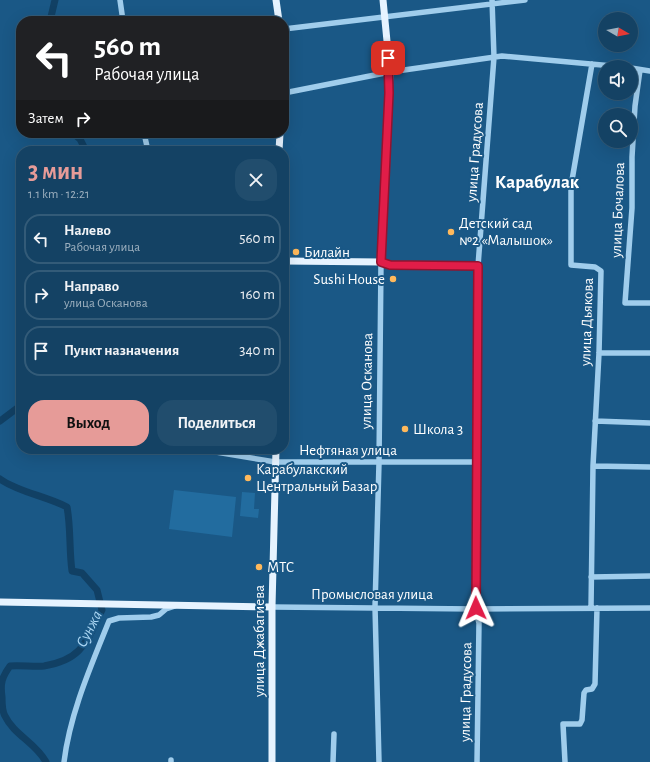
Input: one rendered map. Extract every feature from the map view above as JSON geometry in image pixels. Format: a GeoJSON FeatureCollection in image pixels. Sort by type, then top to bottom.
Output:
{"type":"FeatureCollection","features":[{"type":"Feature","properties":{"kind":"main road"},"geometry":{"type":"LineString","coordinates":[[276,0],[278,16]]}},
{"type":"Feature","properties":{"kind":"main road","name":"улица Осканова"},"geometry":{"type":"LineString","coordinates":[[381,262],[390,72],[383,0]]}},
{"type":"Feature","properties":{"kind":"main road"},"geometry":{"type":"LineString","coordinates":[[289,261],[381,262]]}},
{"type":"Feature","properties":{"kind":"main road","name":"улица Джабагиева"},"geometry":{"type":"LineString","coordinates":[[272,762],[272,607],[276,454]]}},
{"type":"Feature","properties":{"kind":"main road","name":"Промысловая улица"},"geometry":{"type":"LineString","coordinates":[[0,602],[272,607]]}},
{"type":"Feature","properties":{"kind":"street"},"geometry":{"type":"LineString","coordinates":[[120,0],[122,16]]}},
{"type":"Feature","properties":{"kind":"street"},"geometry":{"type":"LineString","coordinates":[[289,28],[492,2],[525,0]]}},
{"type":"Feature","properties":{"kind":"street","name":"улица Градусова"},"geometry":{"type":"LineString","coordinates":[[477,762],[479,623],[476,608],[478,266],[494,57],[492,2]]}},
{"type":"Feature","properties":{"kind":"street"},"geometry":{"type":"LineString","coordinates":[[289,92],[390,72],[502,56],[598,65]]}},
{"type":"Feature","properties":{"kind":"street","name":"улица Дьякова"},"geometry":{"type":"LineString","coordinates":[[591,608],[593,466],[599,353],[601,270],[595,267],[571,265],[571,186],[592,64]]}},
{"type":"Feature","properties":{"kind":"street"},"geometry":{"type":"LineString","coordinates":[[640,70],[650,71]]}},
{"type":"Feature","properties":{"kind":"street","name":"улица Бочалова"},"geometry":{"type":"LineString","coordinates":[[640,70],[635,106],[632,157],[632,208],[625,303],[650,303]]}},
{"type":"Feature","properties":{"kind":"street"},"geometry":{"type":"LineString","coordinates":[[381,262],[390,265],[478,266]]}},
{"type":"Feature","properties":{"kind":"street","name":"улица Осканова"},"geometry":{"type":"LineString","coordinates":[[379,762],[376,607],[381,262]]}},
{"type":"Feature","properties":{"kind":"street"},"geometry":{"type":"LineString","coordinates":[[599,353],[650,353]]}},
{"type":"Feature","properties":{"kind":"street"},"geometry":{"type":"LineString","coordinates":[[595,421],[650,423]]}},
{"type":"Feature","properties":{"kind":"street","name":"Нефтяная улица"},"geometry":{"type":"LineString","coordinates":[[228,454],[275,462],[476,462]]}},
{"type":"Feature","properties":{"kind":"street"},"geometry":{"type":"LineString","coordinates":[[593,466],[650,467]]}},
{"type":"Feature","properties":{"kind":"street"},"geometry":{"type":"LineString","coordinates":[[591,577],[650,576]]}},
{"type":"Feature","properties":{"kind":"street"},"geometry":{"type":"LineString","coordinates":[[64,762],[69,732],[85,682],[109,621],[119,618],[155,616],[176,606]]}},
{"type":"Feature","properties":{"kind":"street","name":"Промысловая улица"},"geometry":{"type":"LineString","coordinates":[[272,607],[650,608]]}},
{"type":"Feature","properties":{"kind":"street"},"geometry":{"type":"LineString","coordinates":[[565,762],[564,724],[580,724],[582,720],[584,693],[586,690],[592,689],[595,684],[597,608]]}},
{"type":"Feature","properties":{"kind":"street"},"geometry":{"type":"LineString","coordinates":[[333,762],[334,734]]}},
{"type":"Feature","properties":{"kind":"shaded area"},"geometry":{"type":"Polygon","coordinates":[[[174,490],[236,497],[232,537],[169,529],[174,490]]]}},
{"type":"Feature","properties":{"kind":"shaded area"},"geometry":{"type":"Polygon","coordinates":[[[242,492],[255,493],[254,509],[259,509],[258,518],[240,516],[242,492]]]}},
{"type":"Feature","properties":{"kind":"waterway","name":"Сунжа"},"geometry":{"type":"LineString","coordinates":[[51,16],[55,0]]}},
{"type":"Feature","properties":{"kind":"waterway","name":"Сунжа"},"geometry":{"type":"LineString","coordinates":[[79,138],[84,146]]}},
{"type":"Feature","properties":{"kind":"waterway","name":"Сунжа"},"geometry":{"type":"LineString","coordinates":[[0,421],[16,409]]}},
{"type":"Feature","properties":{"kind":"waterway","name":"Сунжа"},"geometry":{"type":"LineString","coordinates":[[0,479],[24,491],[67,507],[72,571],[82,573],[97,590],[102,610],[92,631],[76,654],[57,663],[44,666],[10,666],[3,677],[1,692],[5,716],[14,729],[37,749],[46,762]]}},
{"type":"Feature","properties":{"kind":"place","name":"Детский сад №2 «Малышок»"},"geometry":{"type":"Point","coordinates":[451,232]}},
{"type":"Feature","properties":{"kind":"place","name":"Билайн"},"geometry":{"type":"Point","coordinates":[296,252]}},
{"type":"Feature","properties":{"kind":"place","name":"Sushi House"},"geometry":{"type":"Point","coordinates":[393,279]}},
{"type":"Feature","properties":{"kind":"place","name":"Школа 3"},"geometry":{"type":"Point","coordinates":[405,429]}},
{"type":"Feature","properties":{"kind":"place","name":"Карабулакский Центральный Базар"},"geometry":{"type":"Point","coordinates":[248,478]}},
{"type":"Feature","properties":{"kind":"place","name":"МТС"},"geometry":{"type":"Point","coordinates":[259,567]}},
{"type":"Feature","properties":{"kind":"district","name":"Карабулак"},"geometry":{"type":"Point","coordinates":[537,182]}},
{"type":"Feature","properties":{"kind":"route"},"geometry":{"type":"LineString","coordinates":[[388,58],[390,72],[381,262],[390,265],[478,266],[476,608]]}}]}
